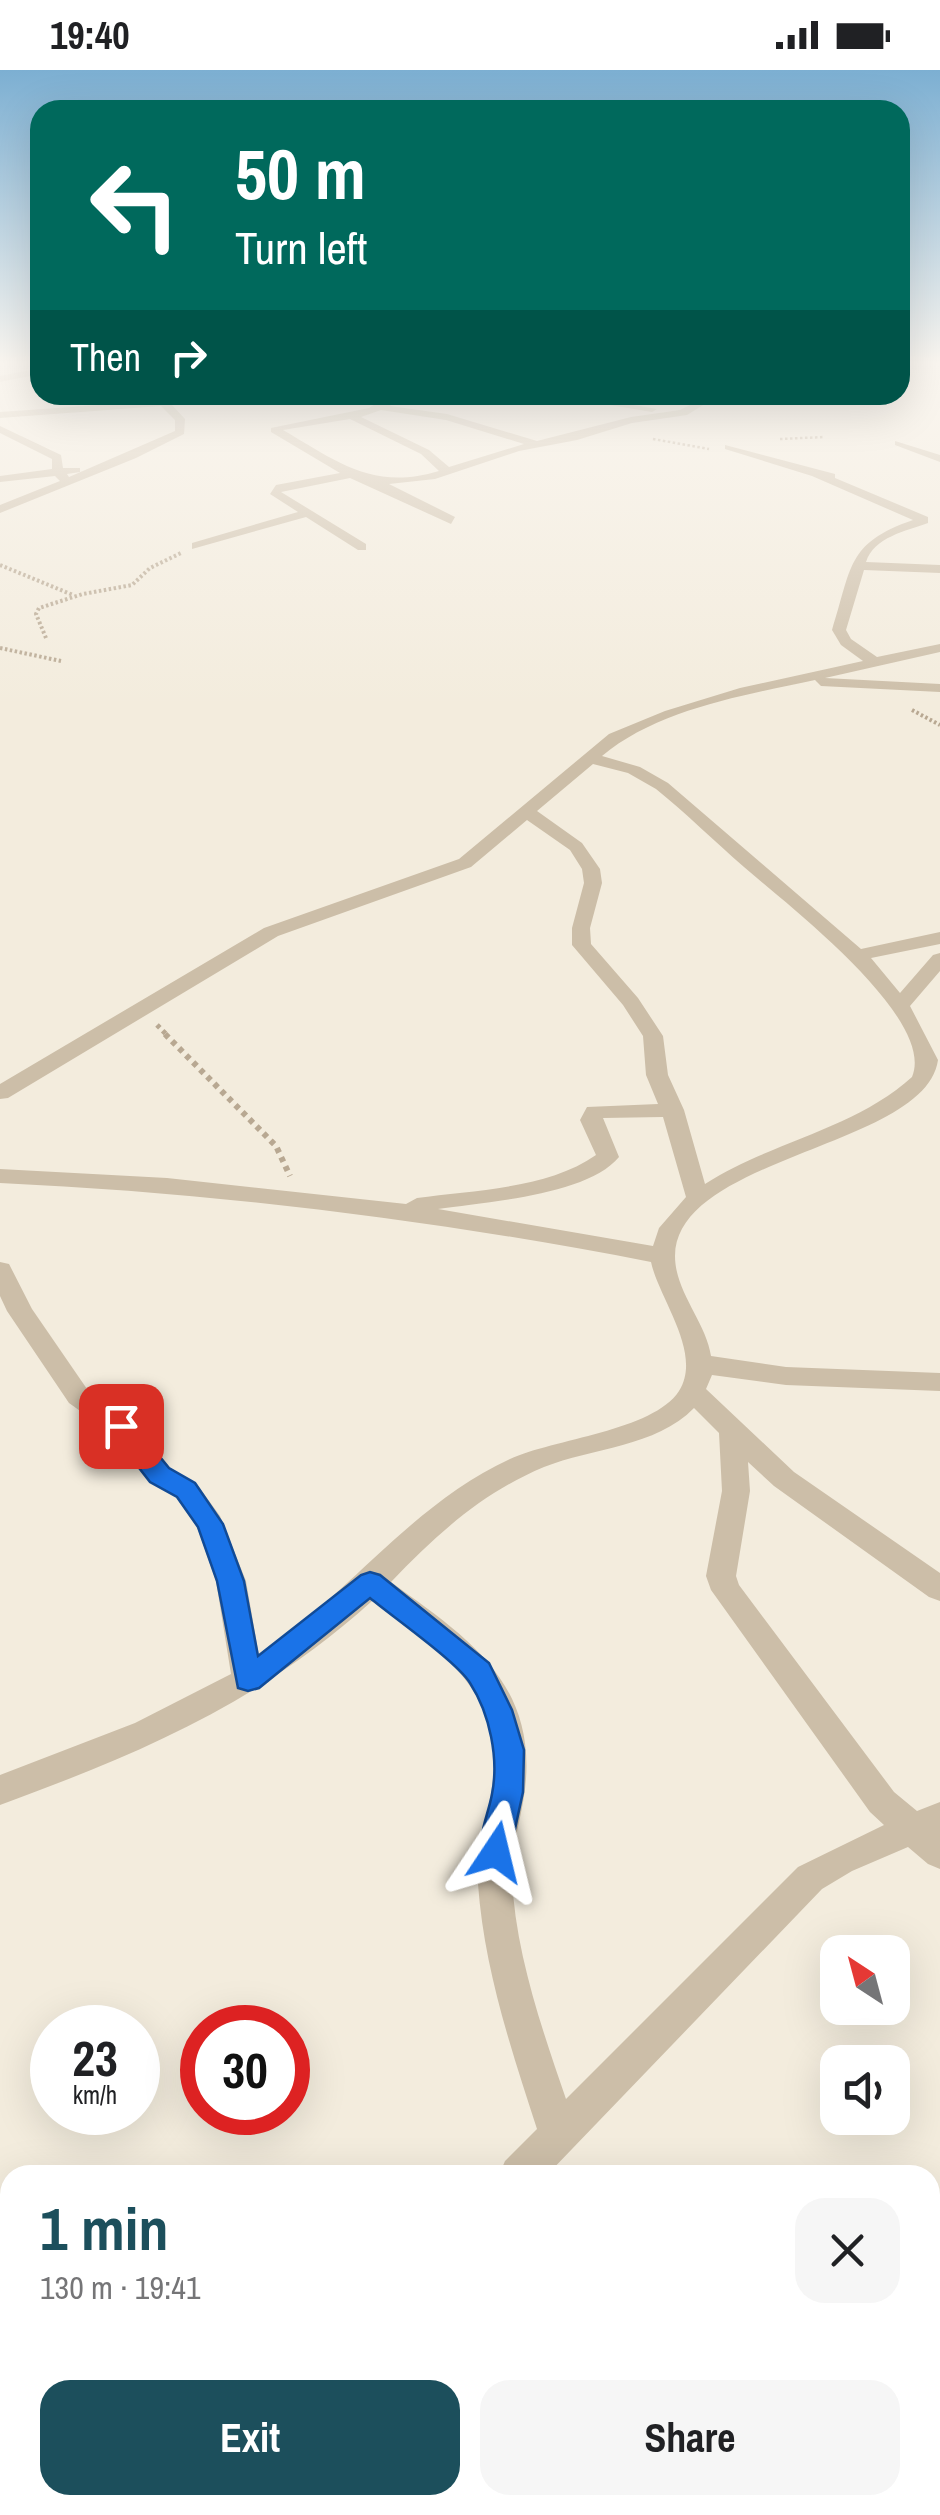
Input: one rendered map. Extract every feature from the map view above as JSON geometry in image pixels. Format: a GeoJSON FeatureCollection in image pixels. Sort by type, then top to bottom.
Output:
{"type":"FeatureCollection","features":[{"type":"Feature","properties":{"kind":"street"},"geometry":{"type":"LineString","coordinates":[[63,477],[68,482]]}},
{"type":"Feature","properties":{"kind":"street"},"geometry":{"type":"LineString","coordinates":[[0,508],[80,477]]}},
{"type":"Feature","properties":{"kind":"street"},"geometry":{"type":"LineString","coordinates":[[336,477],[275,490],[280,498],[362,547]]}},
{"type":"Feature","properties":{"kind":"street"},"geometry":{"type":"LineString","coordinates":[[358,477],[396,491],[451,520]]}},
{"type":"Feature","properties":{"kind":"street"},"geometry":{"type":"LineString","coordinates":[[366,481],[424,477]]}},
{"type":"Feature","properties":{"kind":"street"},"geometry":{"type":"LineString","coordinates":[[825,477],[924,520],[873,540],[864,550],[841,613],[839,630],[846,642],[873,661]]}},
{"type":"Feature","properties":{"kind":"street"},"geometry":{"type":"LineString","coordinates":[[196,546],[230,533],[307,514]]}},
{"type":"Feature","properties":{"kind":"street"},"geometry":{"type":"LineString","coordinates":[[859,566],[940,569]]}},
{"type":"Feature","properties":{"kind":"street"},"geometry":{"type":"LineString","coordinates":[[0,1092],[271,932],[447,872],[465,862],[615,737],[657,719],[781,682],[940,648]]}},
{"type":"Feature","properties":{"kind":"street"},"geometry":{"type":"LineString","coordinates":[[781,682],[940,688]]}},
{"type":"Feature","properties":{"kind":"street"},"geometry":{"type":"LineString","coordinates":[[591,758],[634,770],[662,786],[858,955],[901,1004],[934,1068],[918,1086],[887,1106],[757,1163],[698,1200],[674,1223],[664,1239],[663,1256],[668,1288],[696,1343],[696,1378],[733,1430],[784,1478],[940,1589]]}},
{"type":"Feature","properties":{"kind":"street"},"geometry":{"type":"LineString","coordinates":[[526,812],[577,847],[593,864],[594,883],[582,918],[582,945],[631,1002],[653,1036],[657,1075],[673,1110],[698,1200]]}},
{"type":"Feature","properties":{"kind":"street"},"geometry":{"type":"LineString","coordinates":[[858,955],[940,938]]}},
{"type":"Feature","properties":{"kind":"street"},"geometry":{"type":"LineString","coordinates":[[901,1004],[940,960]]}},
{"type":"Feature","properties":{"kind":"street"},"geometry":{"type":"LineString","coordinates":[[387,1208],[498,1193],[593,1168],[608,1157],[591,1120],[595,1112],[673,1110]]}},
{"type":"Feature","properties":{"kind":"street"},"geometry":{"type":"LineString","coordinates":[[0,1176],[387,1208],[663,1256]]}},
{"type":"Feature","properties":{"kind":"street"},"geometry":{"type":"LineString","coordinates":[[0,1270],[20,1311],[78,1396],[121,1426],[160,1475],[186,1490],[210,1524],[230,1581],[248,1680]]}},
{"type":"Feature","properties":{"kind":"street"},"geometry":{"type":"LineString","coordinates":[[696,1378],[786,1376],[940,1382]]}},
{"type":"Feature","properties":{"kind":"street"},"geometry":{"type":"LineString","coordinates":[[0,1790],[174,1720],[248,1680],[370,1583],[434,1519],[498,1478],[550,1453],[665,1420],[696,1378]]}},
{"type":"Feature","properties":{"kind":"street"},"geometry":{"type":"LineString","coordinates":[[733,1430],[736,1491],[721,1576],[726,1590],[882,1802],[926,1823],[940,1853]]}},
{"type":"Feature","properties":{"kind":"street"},"geometry":{"type":"LineString","coordinates":[[370,1583],[470,1661],[487,1682],[498,1710],[510,1770],[498,1826],[494,1878],[502,1947],[520,2020],[559,2136]]}},
{"type":"Feature","properties":{"kind":"street"},"geometry":{"type":"LineString","coordinates":[[530,2165],[810,1878],[840,1860],[926,1823]]}},
{"type":"Feature","properties":{"kind":"path"},"geometry":{"type":"LineString","coordinates":[[46,638],[37,611],[76,596],[135,584],[150,568],[196,546]]}},
{"type":"Feature","properties":{"kind":"path"},"geometry":{"type":"LineString","coordinates":[[0,566],[76,596]]}},
{"type":"Feature","properties":{"kind":"path"},"geometry":{"type":"LineString","coordinates":[[0,648],[61,661]]}},
{"type":"Feature","properties":{"kind":"path"},"geometry":{"type":"LineString","coordinates":[[141,1008],[276,1146],[301,1199]]}},
{"type":"Feature","properties":{"kind":"route"},"geometry":{"type":"LineString","coordinates":[[121,1426],[160,1475],[186,1490],[210,1524],[230,1581],[248,1680],[370,1583],[470,1661],[487,1682],[509,1750],[508,1792],[498,1826],[496,1852]]}}]}
